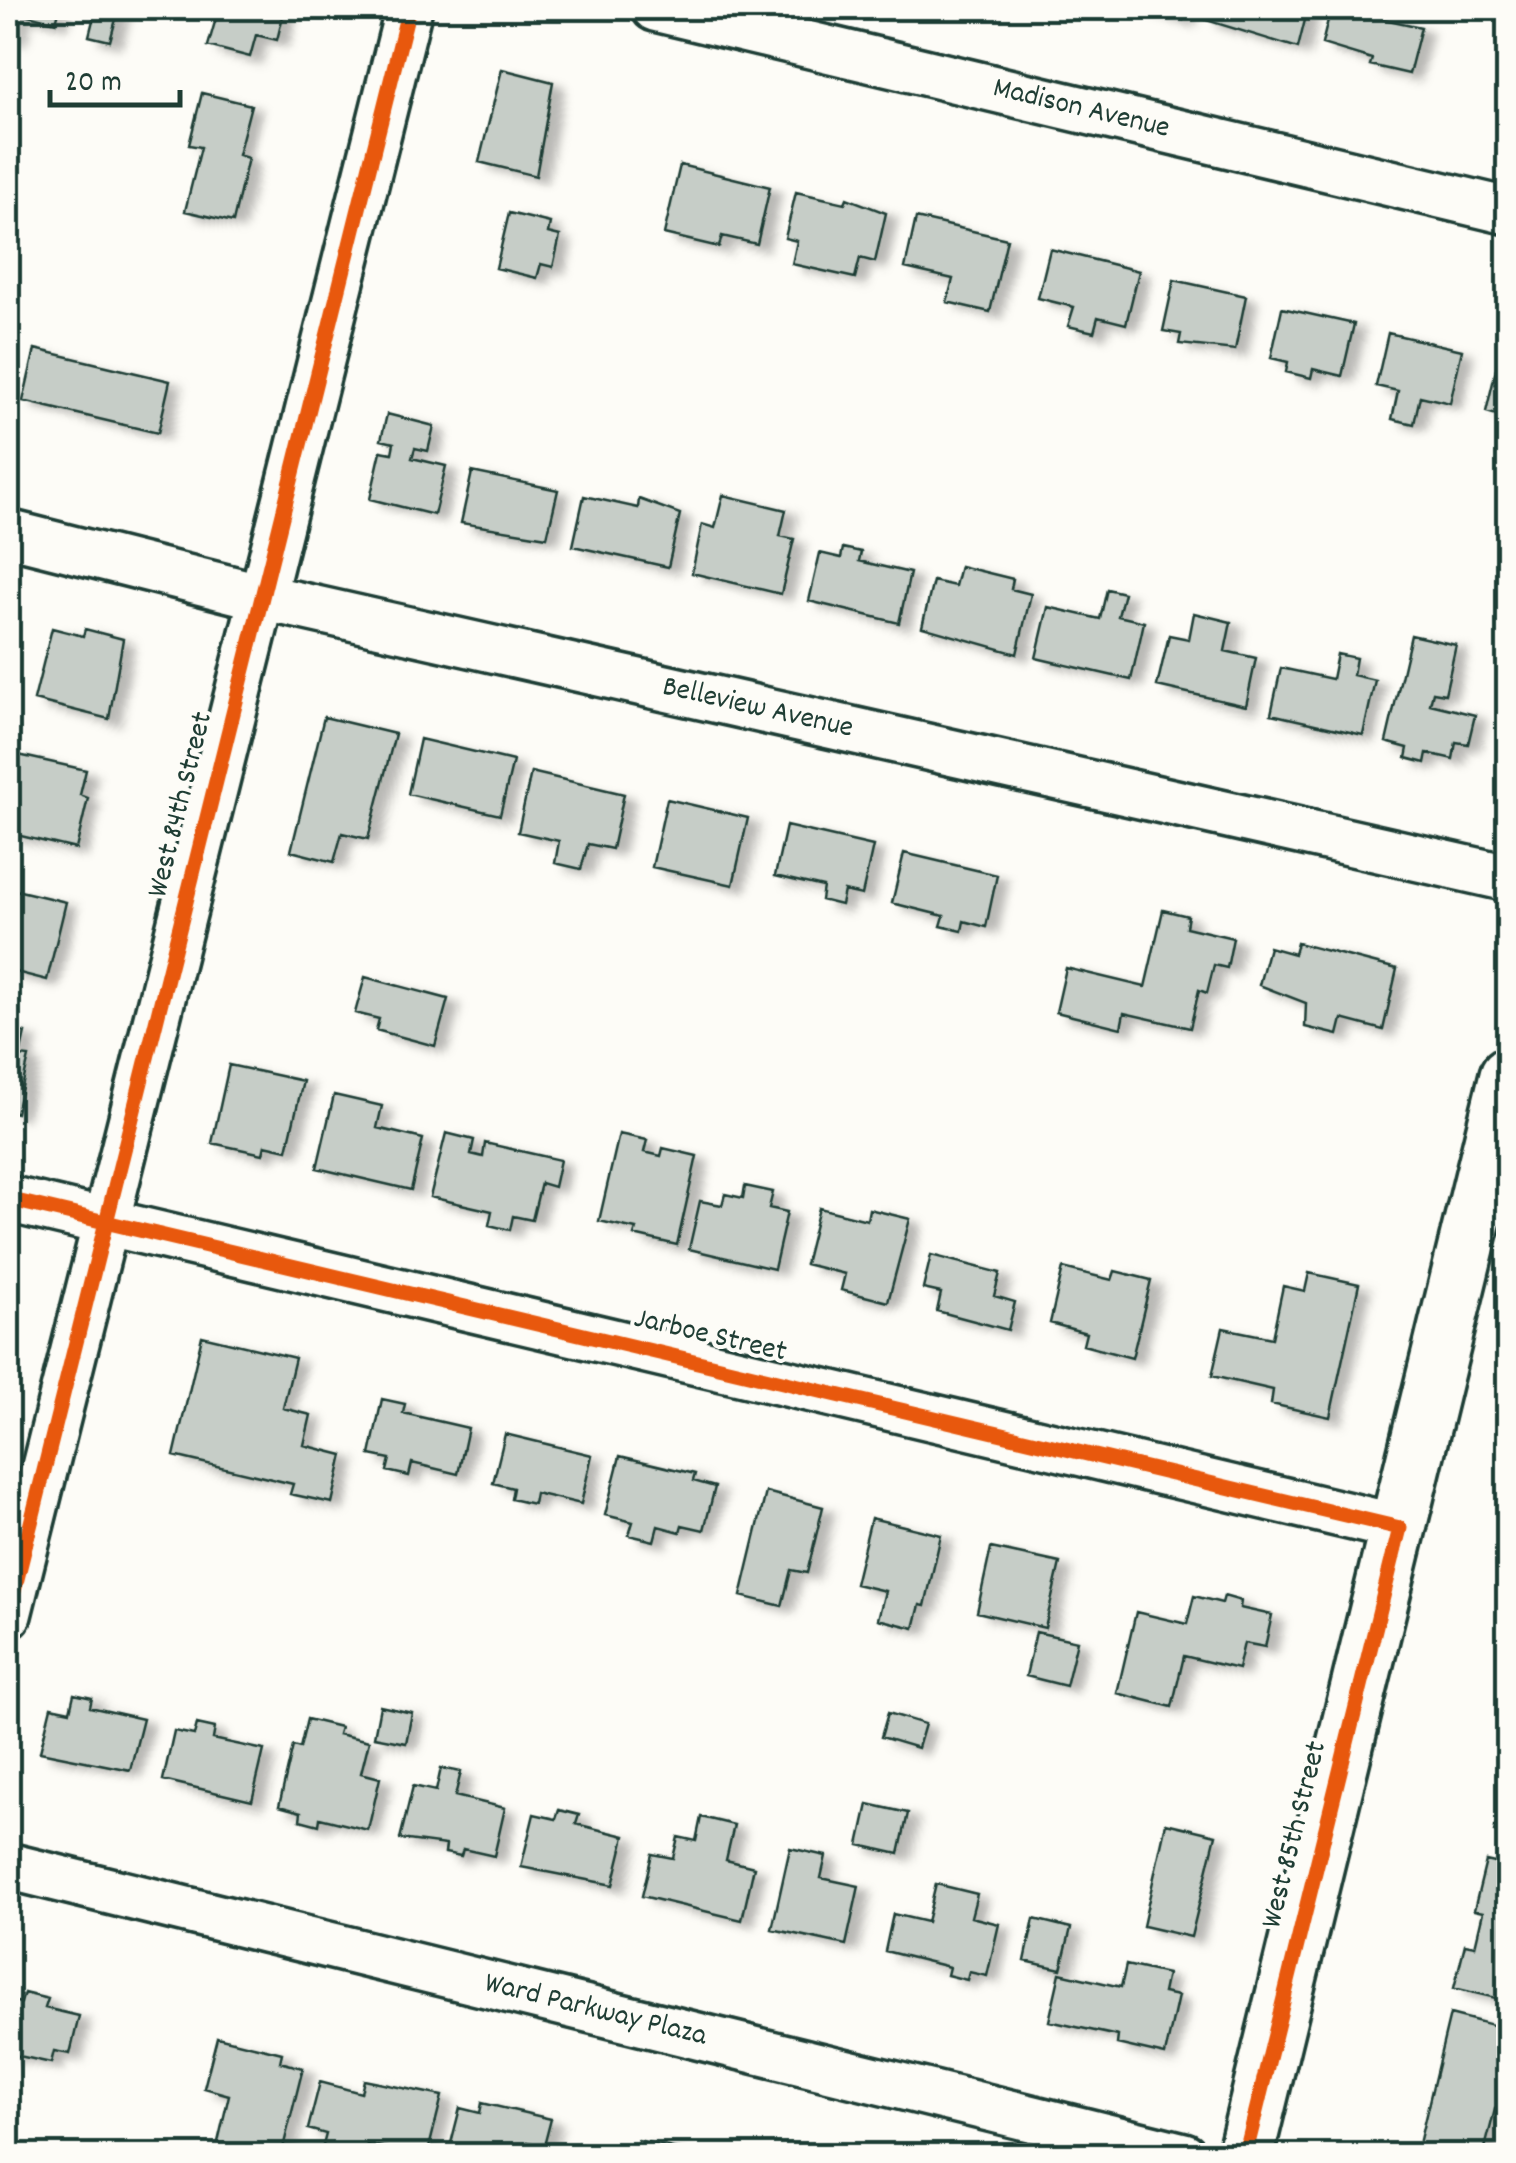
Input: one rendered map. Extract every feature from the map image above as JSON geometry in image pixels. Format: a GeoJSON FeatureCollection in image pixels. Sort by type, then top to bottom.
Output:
{"type":"FeatureCollection","features":[{"type":"Feature","properties":{"kind":"main road","name":"West 85th Street"},"geometry":{"type":"LineString","coordinates":[[1245,2156],[1508,1075]]}},
{"type":"Feature","properties":{"kind":"street","name":"West 84th Street"},"geometry":{"type":"LineString","coordinates":[[8,1615],[409,8]]}},
{"type":"Feature","properties":{"kind":"street","name":"Madison Avenue"},"geometry":{"type":"LineString","coordinates":[[654,8],[1508,211]]}},
{"type":"Feature","properties":{"kind":"street","name":"Belleview Avenue"},"geometry":{"type":"LineString","coordinates":[[8,533],[262,597],[1508,878]]}},
{"type":"Feature","properties":{"kind":"street","name":"Jarboe Street"},"geometry":{"type":"LineString","coordinates":[[8,1199],[1400,1528]]}},
{"type":"Feature","properties":{"kind":"street","name":"Ward Parkway Plaza"},"geometry":{"type":"LineString","coordinates":[[8,1866],[1184,2156]]}},
{"type":"Feature","properties":{"kind":"building"},"geometry":{"type":"Polygon","coordinates":[[[8,8],[60,8],[56,22],[20,13],[14,38],[8,37],[8,8]]]}},
{"type":"Feature","properties":{"kind":"building"},"geometry":{"type":"Polygon","coordinates":[[[96,8],[119,8],[110,41],[89,36],[96,8]]]}},
{"type":"Feature","properties":{"kind":"building"},"geometry":{"type":"Polygon","coordinates":[[[219,8],[285,8],[277,40],[256,35],[250,57],[208,46],[219,8]]]}},
{"type":"Feature","properties":{"kind":"building"},"geometry":{"type":"Polygon","coordinates":[[[1141,8],[1186,8],[1183,20],[1141,8]]]}},
{"type":"Feature","properties":{"kind":"building"},"geometry":{"type":"Polygon","coordinates":[[[1209,8],[1308,8],[1298,48],[1206,20],[1209,8]]]}},
{"type":"Feature","properties":{"kind":"building"},"geometry":{"type":"Polygon","coordinates":[[[1331,8],[1421,27],[1409,74],[1370,65],[1372,59],[1322,44],[1331,8]]]}},
{"type":"Feature","properties":{"kind":"building"},"geometry":{"type":"Polygon","coordinates":[[[502,69],[553,82],[536,176],[479,162],[502,69]]]}},
{"type":"Feature","properties":{"kind":"building"},"geometry":{"type":"Polygon","coordinates":[[[202,93],[251,105],[238,155],[248,158],[233,222],[185,211],[201,147],[189,145],[202,93]]]}},
{"type":"Feature","properties":{"kind":"building"},"geometry":{"type":"Polygon","coordinates":[[[680,165],[770,187],[757,244],[722,236],[719,247],[664,234],[680,165]]]}},
{"type":"Feature","properties":{"kind":"building"},"geometry":{"type":"Polygon","coordinates":[[[796,192],[845,203],[847,198],[886,213],[875,262],[860,258],[855,278],[792,264],[797,241],[785,238],[796,192]]]}},
{"type":"Feature","properties":{"kind":"building"},"geometry":{"type":"Polygon","coordinates":[[[509,213],[550,223],[548,233],[560,236],[553,267],[541,264],[537,278],[496,268],[509,213]]]}},
{"type":"Feature","properties":{"kind":"building"},"geometry":{"type":"Polygon","coordinates":[[[916,218],[1007,239],[990,312],[947,302],[953,279],[905,268],[916,218]]]}},
{"type":"Feature","properties":{"kind":"building"},"geometry":{"type":"Polygon","coordinates":[[[1050,249],[1139,271],[1126,324],[1098,317],[1094,332],[1068,326],[1074,307],[1038,298],[1050,249]]]}},
{"type":"Feature","properties":{"kind":"building"},"geometry":{"type":"Polygon","coordinates":[[[1174,280],[1246,296],[1235,350],[1179,344],[1181,334],[1163,331],[1174,280]]]}},
{"type":"Feature","properties":{"kind":"building"},"geometry":{"type":"Polygon","coordinates":[[[1282,308],[1354,324],[1342,376],[1313,369],[1311,378],[1286,372],[1288,362],[1271,358],[1282,308]]]}},
{"type":"Feature","properties":{"kind":"building"},"geometry":{"type":"Polygon","coordinates":[[[1388,333],[1462,350],[1450,403],[1420,396],[1414,424],[1392,419],[1398,391],[1376,386],[1388,333]]]}},
{"type":"Feature","properties":{"kind":"building"},"geometry":{"type":"Polygon","coordinates":[[[35,349],[170,381],[158,433],[23,401],[35,349]]]}},
{"type":"Feature","properties":{"kind":"building"},"geometry":{"type":"Polygon","coordinates":[[[1498,361],[1508,364],[1508,444],[1501,442],[1507,418],[1486,412],[1498,361]]]}},
{"type":"Feature","properties":{"kind":"building"},"geometry":{"type":"Polygon","coordinates":[[[387,414],[434,426],[428,451],[415,448],[412,458],[446,466],[434,515],[370,499],[381,451],[392,453],[394,443],[381,440],[387,414]]]}},
{"type":"Feature","properties":{"kind":"building"},"geometry":{"type":"Polygon","coordinates":[[[472,472],[558,490],[547,537],[461,523],[472,472]]]}},
{"type":"Feature","properties":{"kind":"building"},"geometry":{"type":"Polygon","coordinates":[[[723,495],[786,510],[780,536],[794,539],[781,594],[692,573],[702,524],[715,528],[723,495]]]}},
{"type":"Feature","properties":{"kind":"building"},"geometry":{"type":"Polygon","coordinates":[[[584,496],[638,508],[639,499],[680,514],[668,567],[573,546],[584,496]]]}},
{"type":"Feature","properties":{"kind":"building"},"geometry":{"type":"Polygon","coordinates":[[[843,548],[861,552],[859,561],[910,573],[899,623],[809,601],[820,553],[841,558],[843,548]]]}},
{"type":"Feature","properties":{"kind":"building"},"geometry":{"type":"Polygon","coordinates":[[[960,566],[1013,579],[1011,589],[1031,594],[1017,654],[922,627],[933,581],[955,586],[960,566]]]}},
{"type":"Feature","properties":{"kind":"building"},"geometry":{"type":"Polygon","coordinates":[[[1107,589],[1124,593],[1118,616],[1144,622],[1131,680],[1036,658],[1048,607],[1100,619],[1107,589]]]}},
{"type":"Feature","properties":{"kind":"building"},"geometry":{"type":"Polygon","coordinates":[[[1194,613],[1231,622],[1225,651],[1256,658],[1246,706],[1157,686],[1169,635],[1189,639],[1194,613]]]}},
{"type":"Feature","properties":{"kind":"building"},"geometry":{"type":"Polygon","coordinates":[[[52,628],[83,636],[85,629],[123,639],[109,719],[34,700],[52,628]]]}},
{"type":"Feature","properties":{"kind":"building"},"geometry":{"type":"Polygon","coordinates":[[[1411,635],[1456,645],[1445,694],[1433,692],[1430,704],[1475,715],[1468,744],[1456,742],[1453,759],[1427,753],[1425,763],[1406,758],[1408,748],[1386,742],[1411,635]]]}},
{"type":"Feature","properties":{"kind":"building"},"geometry":{"type":"Polygon","coordinates":[[[1337,654],[1356,658],[1353,675],[1375,680],[1363,735],[1271,714],[1281,668],[1332,679],[1337,654]]]}},
{"type":"Feature","properties":{"kind":"building"},"geometry":{"type":"Polygon","coordinates":[[[324,717],[395,734],[368,839],[342,833],[334,862],[291,851],[324,717]]]}},
{"type":"Feature","properties":{"kind":"building"},"geometry":{"type":"Polygon","coordinates":[[[420,739],[513,761],[500,815],[408,794],[420,739]]]}},
{"type":"Feature","properties":{"kind":"building"},"geometry":{"type":"Polygon","coordinates":[[[14,754],[86,770],[80,795],[88,798],[76,849],[8,833],[8,783],[14,754]]]}},
{"type":"Feature","properties":{"kind":"building"},"geometry":{"type":"Polygon","coordinates":[[[531,772],[624,794],[612,849],[588,844],[581,869],[555,863],[559,841],[518,832],[531,772]]]}},
{"type":"Feature","properties":{"kind":"building"},"geometry":{"type":"Polygon","coordinates":[[[667,799],[748,818],[733,885],[652,867],[667,799]]]}},
{"type":"Feature","properties":{"kind":"building"},"geometry":{"type":"Polygon","coordinates":[[[786,826],[873,846],[862,895],[844,891],[841,905],[821,900],[823,887],[775,876],[786,826]]]}},
{"type":"Feature","properties":{"kind":"building"},"geometry":{"type":"Polygon","coordinates":[[[904,853],[997,875],[986,927],[964,921],[962,931],[941,926],[944,916],[892,903],[904,853]]]}},
{"type":"Feature","properties":{"kind":"building"},"geometry":{"type":"Polygon","coordinates":[[[16,890],[66,902],[47,980],[8,970],[8,926],[16,890]]]}},
{"type":"Feature","properties":{"kind":"building"},"geometry":{"type":"Polygon","coordinates":[[[1163,910],[1188,916],[1186,927],[1233,938],[1227,968],[1214,965],[1207,993],[1199,990],[1190,1028],[1124,1013],[1121,1028],[1056,1012],[1066,968],[1145,987],[1163,910]]]}},
{"type":"Feature","properties":{"kind":"building"},"geometry":{"type":"Polygon","coordinates":[[[1297,943],[1397,969],[1383,1030],[1342,1019],[1338,1035],[1305,1027],[1306,1003],[1259,985],[1269,947],[1294,954],[1297,943]]]}},
{"type":"Feature","properties":{"kind":"building"},"geometry":{"type":"Polygon","coordinates":[[[365,977],[448,999],[435,1046],[376,1030],[379,1019],[355,1013],[365,977]]]}},
{"type":"Feature","properties":{"kind":"building"},"geometry":{"type":"Polygon","coordinates":[[[8,1029],[25,1033],[20,1056],[29,1057],[16,1113],[8,1111],[8,1029]]]}},
{"type":"Feature","properties":{"kind":"building"},"geometry":{"type":"Polygon","coordinates":[[[229,1065],[303,1081],[287,1150],[265,1145],[263,1154],[212,1143],[229,1065]]]}},
{"type":"Feature","properties":{"kind":"building"},"geometry":{"type":"Polygon","coordinates":[[[334,1095],[382,1106],[377,1128],[423,1139],[411,1190],[317,1168],[334,1095]]]}},
{"type":"Feature","properties":{"kind":"building"},"geometry":{"type":"Polygon","coordinates":[[[446,1133],[474,1140],[471,1154],[483,1157],[485,1143],[560,1160],[554,1187],[541,1183],[532,1220],[513,1216],[510,1230],[489,1225],[492,1211],[430,1197],[446,1133]]]}},
{"type":"Feature","properties":{"kind":"building"},"geometry":{"type":"Polygon","coordinates":[[[619,1134],[647,1140],[644,1152],[661,1156],[663,1148],[697,1156],[677,1245],[634,1235],[636,1229],[599,1221],[619,1134]]]}},
{"type":"Feature","properties":{"kind":"building"},"geometry":{"type":"Polygon","coordinates":[[[745,1186],[773,1192],[769,1208],[787,1212],[774,1269],[689,1249],[700,1201],[722,1205],[725,1194],[743,1198],[745,1186]]]}},
{"type":"Feature","properties":{"kind":"building"},"geometry":{"type":"Polygon","coordinates":[[[819,1208],[867,1220],[869,1209],[910,1219],[888,1302],[841,1290],[845,1274],[805,1264],[819,1208]]]}},
{"type":"Feature","properties":{"kind":"building"},"geometry":{"type":"Polygon","coordinates":[[[931,1255],[1000,1273],[994,1296],[1015,1302],[1008,1330],[937,1311],[941,1293],[923,1289],[931,1255]]]}},
{"type":"Feature","properties":{"kind":"building"},"geometry":{"type":"Polygon","coordinates":[[[1063,1268],[1112,1280],[1115,1271],[1151,1280],[1132,1358],[1083,1345],[1086,1333],[1050,1323],[1063,1268]]]}},
{"type":"Feature","properties":{"kind":"building"},"geometry":{"type":"Polygon","coordinates":[[[1309,1273],[1359,1284],[1330,1417],[1271,1404],[1273,1390],[1212,1376],[1223,1328],[1272,1338],[1283,1286],[1305,1291],[1309,1273]]]}},
{"type":"Feature","properties":{"kind":"building"},"geometry":{"type":"Polygon","coordinates":[[[202,1336],[295,1358],[283,1408],[311,1415],[304,1445],[343,1455],[332,1503],[290,1494],[293,1484],[174,1456],[202,1336]]]}},
{"type":"Feature","properties":{"kind":"building"},"geometry":{"type":"Polygon","coordinates":[[[382,1399],[405,1404],[403,1413],[468,1428],[458,1474],[412,1463],[409,1476],[387,1471],[390,1459],[370,1455],[382,1399]]]}},
{"type":"Feature","properties":{"kind":"building"},"geometry":{"type":"Polygon","coordinates":[[[505,1434],[592,1455],[581,1504],[535,1493],[533,1504],[511,1499],[513,1488],[493,1483],[505,1434]]]}},
{"type":"Feature","properties":{"kind":"building"},"geometry":{"type":"Polygon","coordinates":[[[620,1456],[695,1474],[693,1481],[715,1487],[704,1530],[682,1525],[680,1532],[658,1526],[654,1541],[629,1535],[633,1522],[605,1515],[620,1456]]]}},
{"type":"Feature","properties":{"kind":"building"},"geometry":{"type":"Polygon","coordinates":[[[766,1492],[823,1507],[807,1573],[791,1570],[782,1606],[741,1596],[766,1492]]]}},
{"type":"Feature","properties":{"kind":"building"},"geometry":{"type":"Polygon","coordinates":[[[871,1518],[941,1535],[925,1606],[920,1605],[914,1628],[878,1619],[885,1591],[855,1584],[871,1518]]]}},
{"type":"Feature","properties":{"kind":"building"},"geometry":{"type":"Polygon","coordinates":[[[991,1548],[1060,1563],[1045,1628],[977,1612],[991,1548]]]}},
{"type":"Feature","properties":{"kind":"building"},"geometry":{"type":"Polygon","coordinates":[[[1194,1596],[1222,1603],[1224,1596],[1241,1601],[1240,1608],[1272,1615],[1265,1647],[1244,1643],[1238,1669],[1184,1656],[1172,1707],[1117,1693],[1136,1612],[1187,1624],[1194,1596]]]}},
{"type":"Feature","properties":{"kind":"building"},"geometry":{"type":"Polygon","coordinates":[[[1036,1632],[1077,1641],[1066,1686],[1026,1676],[1036,1632]]]}},
{"type":"Feature","properties":{"kind":"building"},"geometry":{"type":"Polygon","coordinates":[[[74,1694],[92,1698],[90,1707],[143,1719],[130,1770],[40,1752],[51,1707],[70,1711],[74,1694]]]}},
{"type":"Feature","properties":{"kind":"building"},"geometry":{"type":"Polygon","coordinates":[[[380,1706],[412,1713],[406,1743],[374,1737],[380,1706]]]}},
{"type":"Feature","properties":{"kind":"building"},"geometry":{"type":"Polygon","coordinates":[[[888,1713],[925,1724],[918,1748],[881,1737],[888,1713]]]}},
{"type":"Feature","properties":{"kind":"building"},"geometry":{"type":"Polygon","coordinates":[[[307,1719],[340,1727],[338,1734],[369,1741],[361,1773],[380,1778],[368,1830],[320,1818],[319,1825],[300,1820],[301,1812],[279,1806],[293,1746],[300,1748],[307,1719]]]}},
{"type":"Feature","properties":{"kind":"building"},"geometry":{"type":"Polygon","coordinates":[[[197,1724],[215,1728],[213,1739],[264,1750],[252,1801],[163,1780],[174,1731],[194,1735],[197,1724]]]}},
{"type":"Feature","properties":{"kind":"building"},"geometry":{"type":"Polygon","coordinates":[[[441,1768],[461,1772],[455,1796],[505,1808],[494,1856],[463,1849],[461,1856],[445,1853],[446,1845],[400,1839],[413,1786],[436,1791],[441,1768]]]}},
{"type":"Feature","properties":{"kind":"building"},"geometry":{"type":"Polygon","coordinates":[[[1504,1795],[1508,1797],[1508,1836],[1494,1832],[1504,1795]]]}},
{"type":"Feature","properties":{"kind":"building"},"geometry":{"type":"Polygon","coordinates":[[[868,1804],[908,1813],[899,1854],[859,1845],[868,1804]]]}},
{"type":"Feature","properties":{"kind":"building"},"geometry":{"type":"Polygon","coordinates":[[[559,1810],[579,1815],[576,1824],[625,1836],[613,1885],[521,1867],[534,1814],[556,1819],[559,1810]]]}},
{"type":"Feature","properties":{"kind":"building"},"geometry":{"type":"Polygon","coordinates":[[[701,1817],[734,1825],[726,1860],[754,1867],[742,1920],[642,1896],[652,1854],[673,1858],[678,1837],[696,1841],[701,1817]]]}},
{"type":"Feature","properties":{"kind":"building"},"geometry":{"type":"Polygon","coordinates":[[[1166,1823],[1216,1835],[1191,1937],[1143,1926],[1166,1823]]]}},
{"type":"Feature","properties":{"kind":"building"},"geometry":{"type":"Polygon","coordinates":[[[790,1848],[826,1856],[821,1878],[859,1886],[846,1945],[772,1929],[790,1848]]]}},
{"type":"Feature","properties":{"kind":"building"},"geometry":{"type":"Polygon","coordinates":[[[1486,1861],[1508,1866],[1508,2001],[1454,1988],[1465,1944],[1475,1946],[1483,1912],[1474,1910],[1486,1861]]]}},
{"type":"Feature","properties":{"kind":"building"},"geometry":{"type":"Polygon","coordinates":[[[936,1884],[977,1894],[971,1917],[999,1924],[987,1976],[969,1972],[967,1980],[947,1975],[949,1967],[885,1951],[893,1914],[927,1922],[936,1884]]]}},
{"type":"Feature","properties":{"kind":"building"},"geometry":{"type":"Polygon","coordinates":[[[1034,1919],[1071,1928],[1061,1969],[1025,1961],[1034,1919]]]}},
{"type":"Feature","properties":{"kind":"building"},"geometry":{"type":"Polygon","coordinates":[[[1126,1965],[1167,1974],[1163,1993],[1178,1996],[1165,2055],[1117,2044],[1118,2036],[1049,2021],[1060,1973],[1121,1987],[1126,1965]]]}},
{"type":"Feature","properties":{"kind":"building"},"geometry":{"type":"Polygon","coordinates":[[[24,1993],[48,1999],[45,2008],[79,2016],[70,2054],[54,2051],[51,2063],[10,2054],[8,2061],[8,2000],[21,2003],[24,1993]]]}},
{"type":"Feature","properties":{"kind":"building"},"geometry":{"type":"Polygon","coordinates":[[[1450,2014],[1508,2029],[1508,2113],[1495,2109],[1483,2156],[1450,2156],[1418,2148],[1450,2014]]]}},
{"type":"Feature","properties":{"kind":"building"},"geometry":{"type":"Polygon","coordinates":[[[217,2037],[282,2053],[280,2062],[303,2068],[281,2156],[218,2142],[229,2095],[204,2088],[217,2037]]]}},
{"type":"Feature","properties":{"kind":"building"},"geometry":{"type":"Polygon","coordinates":[[[364,2080],[442,2096],[427,2156],[367,2144],[364,2156],[321,2153],[326,2134],[308,2129],[320,2082],[361,2093],[364,2080]]]}},
{"type":"Feature","properties":{"kind":"building"},"geometry":{"type":"Polygon","coordinates":[[[482,2103],[551,2119],[544,2146],[528,2142],[525,2156],[469,2156],[449,2151],[460,2108],[480,2113],[482,2103]]]}},
{"type":"Feature","properties":{"kind":"building"},"geometry":{"type":"Polygon","coordinates":[[[638,2140],[677,2149],[676,2156],[634,2156],[638,2140]]]}},
{"type":"Feature","properties":{"kind":"building"},"geometry":{"type":"Polygon","coordinates":[[[578,2143],[630,2156],[575,2156],[578,2143]]]}},
{"type":"Feature","properties":{"kind":"cycle path"},"geometry":{"type":"LineString","coordinates":[[8,1615],[409,8]]}},
{"type":"Feature","properties":{"kind":"cycle path"},"geometry":{"type":"LineString","coordinates":[[8,1199],[1400,1528],[1245,2156]]}}]}
